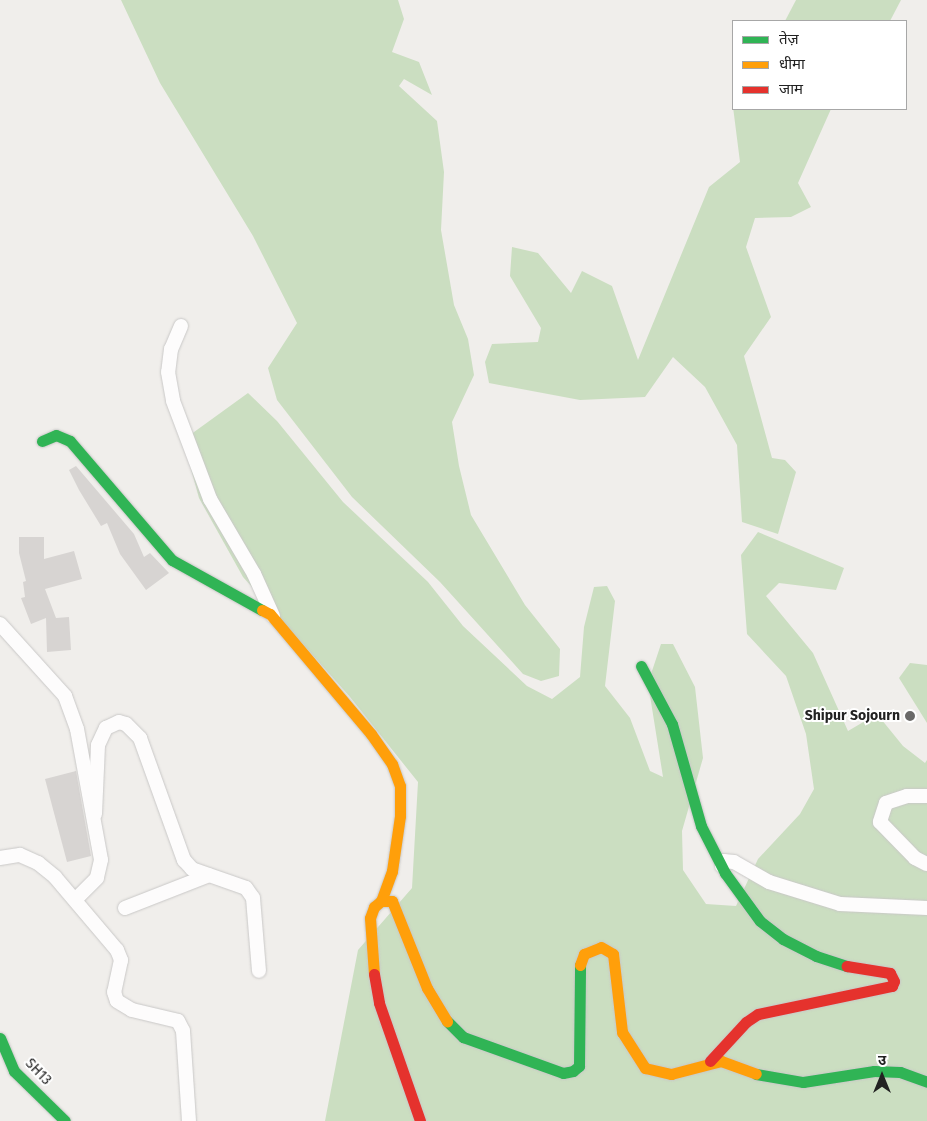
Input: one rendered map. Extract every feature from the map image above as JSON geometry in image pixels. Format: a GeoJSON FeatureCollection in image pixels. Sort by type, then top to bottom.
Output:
{"type":"FeatureCollection","features":[{"type":"Feature","properties":{"kind":"street"},"geometry":{"type":"LineString","coordinates":[[181,326],[171,349],[168,372],[182,429],[210,499],[254,574],[274,619]]}},
{"type":"Feature","properties":{"kind":"street"},"geometry":{"type":"LineString","coordinates":[[42,441],[56,436],[70,441],[172,560],[196,575],[256,604],[274,619],[392,764],[400,786],[400,816],[392,871],[381,901],[374,907],[370,918],[371,960],[379,1003],[420,1121]]}},
{"type":"Feature","properties":{"kind":"street"},"geometry":{"type":"LineString","coordinates":[[0,624],[65,696],[77,729],[95,814],[100,871],[97,878],[75,900]]}},
{"type":"Feature","properties":{"kind":"street"},"geometry":{"type":"LineString","coordinates":[[381,901],[392,901],[399,913],[427,988],[451,1028],[463,1038],[563,1073],[574,1072],[579,1066],[580,965],[584,954],[601,947],[613,954],[622,1032],[645,1068],[671,1074],[688,1072],[710,1061],[746,1022],[758,1014],[892,986],[894,981],[890,973],[842,965],[783,938],[760,921],[722,866],[701,826],[672,724],[641,666]]}},
{"type":"Feature","properties":{"kind":"street"},"geometry":{"type":"LineString","coordinates":[[95,814],[98,745],[106,728],[119,722],[126,724],[140,738],[184,860],[192,869],[246,888],[253,898],[259,972]]}},
{"type":"Feature","properties":{"kind":"street"},"geometry":{"type":"LineString","coordinates":[[927,796],[907,796],[886,804],[880,822],[915,858],[927,864]]}},
{"type":"Feature","properties":{"kind":"street"},"geometry":{"type":"LineString","coordinates":[[1,856],[20,855],[38,863],[75,900],[117,950],[121,960],[114,992],[117,1001],[132,1010],[173,1018],[181,1025],[189,1121]]}},
{"type":"Feature","properties":{"kind":"street"},"geometry":{"type":"LineString","coordinates":[[722,866],[724,861],[734,862],[769,882],[840,904],[897,909],[927,908]]}},
{"type":"Feature","properties":{"kind":"street"},"geometry":{"type":"LineString","coordinates":[[125,908],[209,875]]}},
{"type":"Feature","properties":{"kind":"street","name":"SH13"},"geometry":{"type":"LineString","coordinates":[[0,1038],[14,1071],[65,1121]]}},
{"type":"Feature","properties":{"kind":"street"},"geometry":{"type":"LineString","coordinates":[[710,1061],[721,1061],[767,1078],[803,1082],[874,1071],[900,1072],[927,1082]]}},
{"type":"Feature","properties":{"kind":"green space"},"geometry":{"type":"Polygon","coordinates":[[[121,0],[398,0],[404,19],[392,52],[419,62],[432,95],[404,79],[399,86],[437,121],[444,172],[441,230],[454,305],[468,339],[474,375],[452,422],[459,466],[471,515],[525,605],[560,649],[559,676],[541,681],[523,674],[440,582],[352,497],[277,400],[268,368],[297,323],[253,236],[160,83],[121,0]]]}},
{"type":"Feature","properties":{"kind":"green space"},"geometry":{"type":"Polygon","coordinates":[[[796,0],[901,0],[891,20],[786,20],[796,0]]]}},
{"type":"Feature","properties":{"kind":"green space"},"geometry":{"type":"Polygon","coordinates":[[[733,110],[831,110],[798,183],[811,207],[791,217],[755,218],[746,247],[771,317],[744,356],[772,458],[785,460],[796,472],[778,534],[742,522],[737,445],[705,387],[673,357],[645,397],[580,400],[489,383],[485,362],[492,344],[538,342],[541,328],[510,276],[512,247],[538,253],[571,293],[582,271],[612,286],[638,360],[709,187],[740,162],[733,110]]]}},
{"type":"Feature","properties":{"kind":"green space"},"geometry":{"type":"Polygon","coordinates":[[[248,393],[277,421],[343,502],[428,582],[463,626],[527,686],[552,699],[580,677],[584,627],[594,587],[607,586],[615,601],[605,686],[630,718],[650,771],[663,777],[648,683],[661,644],[673,644],[695,687],[703,758],[682,831],[683,870],[706,904],[736,906],[758,859],[800,814],[814,789],[806,734],[786,676],[747,634],[741,555],[758,532],[844,568],[836,590],[779,583],[766,596],[813,653],[848,731],[877,714],[903,746],[925,763],[927,760],[927,1121],[325,1121],[358,950],[412,888],[418,782],[350,697],[243,577],[199,498],[183,440],[248,393]]]}},
{"type":"Feature","properties":{"kind":"green space"},"geometry":{"type":"Polygon","coordinates":[[[910,663],[927,665],[927,723],[899,678],[910,663]]]}},
{"type":"Feature","properties":{"kind":"building"},"geometry":{"type":"Polygon","coordinates":[[[76,466],[134,534],[144,557],[150,553],[169,573],[146,590],[120,554],[107,523],[101,526],[79,490],[69,470],[76,466]]]}},
{"type":"Feature","properties":{"kind":"building"},"geometry":{"type":"Polygon","coordinates":[[[19,537],[44,537],[44,559],[74,551],[82,579],[45,589],[56,618],[69,617],[71,650],[47,652],[46,618],[31,624],[21,598],[25,597],[23,582],[26,581],[19,553],[19,537]]]}},
{"type":"Feature","properties":{"kind":"building"},"geometry":{"type":"Polygon","coordinates":[[[76,771],[91,856],[67,862],[45,779],[76,771]]]}},
{"type":"Feature","properties":{"kind":"traffic: fast"},"geometry":{"type":"LineString","coordinates":[[42,441],[56,435],[70,441],[172,560],[262,610]]}},
{"type":"Feature","properties":{"kind":"traffic: fast"},"geometry":{"type":"LineString","coordinates":[[641,666],[672,724],[701,826],[725,873],[760,921],[783,939],[816,956],[847,966]]}},
{"type":"Feature","properties":{"kind":"traffic: fast"},"geometry":{"type":"LineString","coordinates":[[447,1021],[463,1037],[563,1073],[573,1071],[579,1066],[580,965]]}},
{"type":"Feature","properties":{"kind":"traffic: fast"},"geometry":{"type":"LineString","coordinates":[[0,1038],[14,1071],[65,1121]]}},
{"type":"Feature","properties":{"kind":"traffic: fast"},"geometry":{"type":"LineString","coordinates":[[756,1074],[803,1082],[874,1071],[900,1072],[927,1082]]}},
{"type":"Feature","properties":{"kind":"traffic: slow"},"geometry":{"type":"LineString","coordinates":[[262,610],[270,614],[371,734],[392,764],[400,786],[400,816],[392,871],[381,901]]}},
{"type":"Feature","properties":{"kind":"traffic: slow"},"geometry":{"type":"LineString","coordinates":[[374,974],[370,918],[374,907],[381,901],[392,901],[427,988],[447,1021]]}},
{"type":"Feature","properties":{"kind":"traffic: slow"},"geometry":{"type":"LineString","coordinates":[[580,965],[584,954],[601,947],[613,954],[622,1032],[645,1068],[671,1074],[721,1061],[756,1074]]}},
{"type":"Feature","properties":{"kind":"traffic: jam"},"geometry":{"type":"LineString","coordinates":[[710,1061],[746,1022],[758,1014],[892,986],[894,981],[890,973],[847,966]]}},
{"type":"Feature","properties":{"kind":"traffic: jam"},"geometry":{"type":"LineString","coordinates":[[374,974],[379,1003],[420,1121]]}},
{"type":"Feature","properties":{"kind":"place","name":"Shipur Sojourn"},"geometry":{"type":"Point","coordinates":[910,716]}}]}
